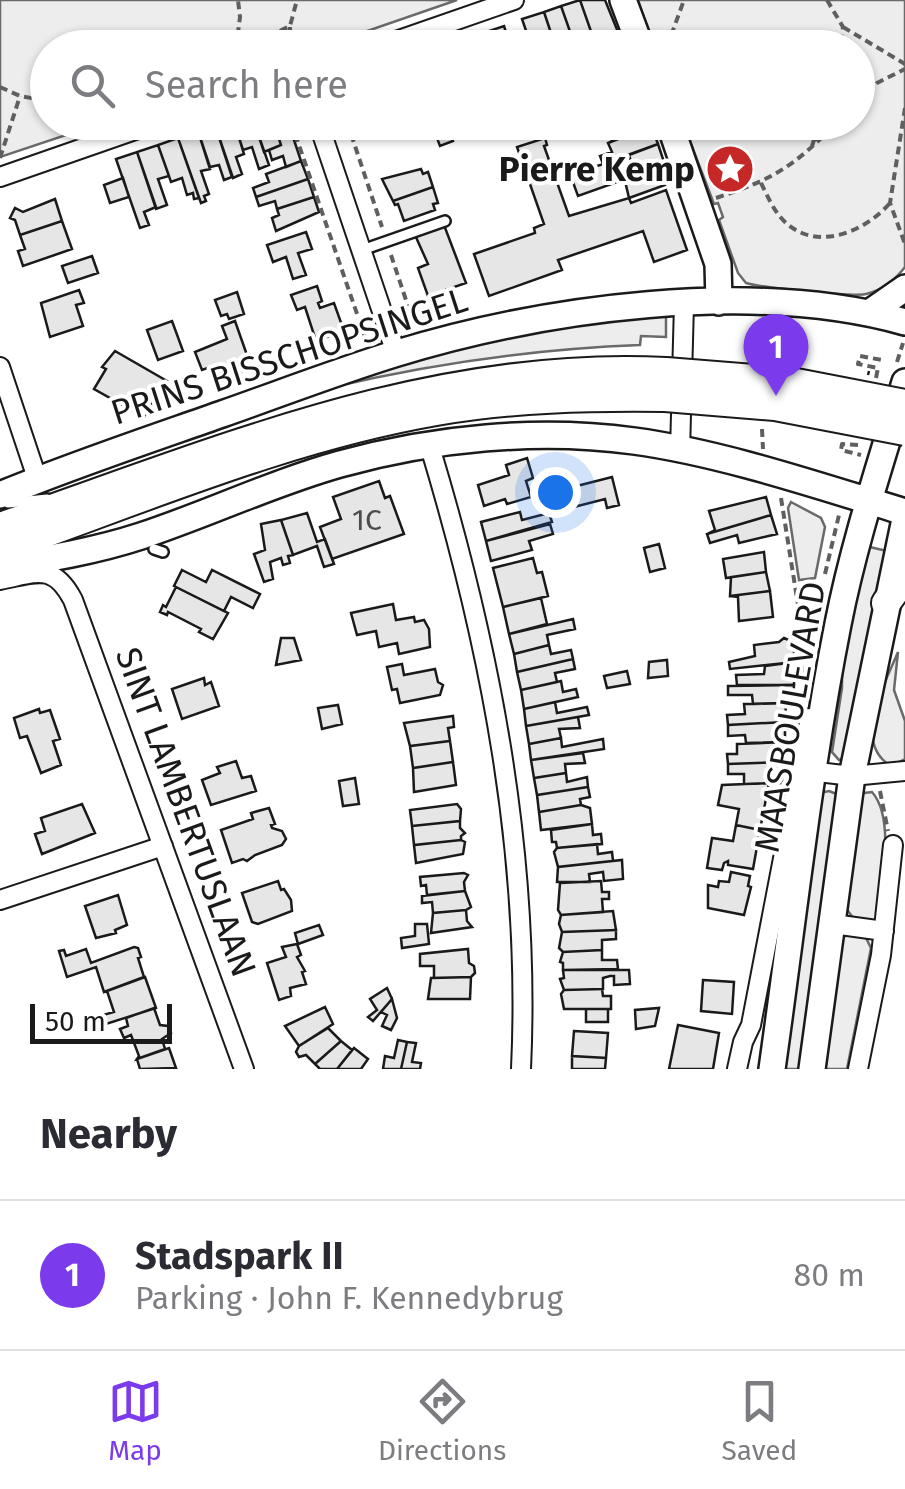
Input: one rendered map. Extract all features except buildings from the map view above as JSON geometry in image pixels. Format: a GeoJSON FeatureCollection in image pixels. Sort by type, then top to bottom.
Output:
{"type":"FeatureCollection","features":[{"type":"Feature","properties":{"kind":"main road"},"geometry":{"type":"LineString","coordinates":[[622,0],[634,30]]}},
{"type":"Feature","properties":{"kind":"main road"},"geometry":{"type":"LineString","coordinates":[[675,140],[718,264],[720,302]]}},
{"type":"Feature","properties":{"kind":"main road"},"geometry":{"type":"LineString","coordinates":[[869,314],[905,288]]}},
{"type":"Feature","properties":{"kind":"main road","name":"PRINS BISSCHOPSINGEL"},"geometry":{"type":"LineString","coordinates":[[0,495],[384,357],[525,322],[720,302],[792,304],[905,322]]}},
{"type":"Feature","properties":{"kind":"main road","name":"PRINS BISSCHOPSINGEL"},"geometry":{"type":"LineString","coordinates":[[0,527],[272,431],[397,397],[518,378],[609,372],[665,384]]}},
{"type":"Feature","properties":{"kind":"main road"},"geometry":{"type":"LineString","coordinates":[[0,549],[239,464],[376,424],[498,403],[665,384],[791,382],[905,404]]}},
{"type":"Feature","properties":{"kind":"main road","name":"MAASBOULEVARD"},"geometry":{"type":"LineString","coordinates":[[772,1069],[806,770],[818,705],[868,501],[871,453],[905,382]]}},
{"type":"Feature","properties":{"kind":"main road"},"geometry":{"type":"LineString","coordinates":[[665,384],[905,432]]}},
{"type":"Feature","properties":{"kind":"main road"},"geometry":{"type":"LineString","coordinates":[[0,566],[112,544],[225,512],[345,463],[503,437],[555,435],[636,442],[777,476],[905,513]]}},
{"type":"Feature","properties":{"kind":"main road"},"geometry":{"type":"LineString","coordinates":[[871,453],[905,513]]}},
{"type":"Feature","properties":{"kind":"main road","name":"MAASBOULEVARD"},"geometry":{"type":"LineString","coordinates":[[812,1069],[852,776],[905,513]]}},
{"type":"Feature","properties":{"kind":"main road"},"geometry":{"type":"LineString","coordinates":[[886,603],[905,577]]}},
{"type":"Feature","properties":{"kind":"street"},"geometry":{"type":"LineString","coordinates":[[428,30],[514,0]]}},
{"type":"Feature","properties":{"kind":"street"},"geometry":{"type":"LineString","coordinates":[[0,177],[106,140]]}},
{"type":"Feature","properties":{"kind":"street"},"geometry":{"type":"LineString","coordinates":[[324,140],[362,250],[384,357]]}},
{"type":"Feature","properties":{"kind":"street"},"geometry":{"type":"LineString","coordinates":[[680,451],[684,304]]}},
{"type":"Feature","properties":{"kind":"street"},"geometry":{"type":"LineString","coordinates":[[0,367],[38,481]]}},
{"type":"Feature","properties":{"kind":"street"},"geometry":{"type":"LineString","coordinates":[[430,447],[472,594],[510,788],[520,908],[521,1069]]}},
{"type":"Feature","properties":{"kind":"street","name":"SINT LAMBERTUSLAAN"},"geometry":{"type":"LineString","coordinates":[[0,580],[44,573],[60,579],[86,628],[244,1069]]}},
{"type":"Feature","properties":{"kind":"street"},"geometry":{"type":"LineString","coordinates":[[737,1069],[742,1042],[752,1025],[806,770],[852,776],[905,771]]}},
{"type":"Feature","properties":{"kind":"street"},"geometry":{"type":"LineString","coordinates":[[858,1069],[884,931],[893,845]]}},
{"type":"Feature","properties":{"kind":"street"},"geometry":{"type":"LineString","coordinates":[[0,900],[163,846]]}},
{"type":"Feature","properties":{"kind":"street"},"geometry":{"type":"LineString","coordinates":[[833,924],[884,931]]}},
{"type":"Feature","properties":{"kind":"lane"},"geometry":{"type":"LineString","coordinates":[[362,250],[445,221]]}},
{"type":"Feature","properties":{"kind":"lane","name":"PRINS BISSCHOPSINGEL"},"geometry":{"type":"LineString","coordinates":[[0,504],[79,499]]}},
{"type":"Feature","properties":{"kind":"path"},"geometry":{"type":"LineString","coordinates":[[238,0],[238,30]]}},
{"type":"Feature","properties":{"kind":"path"},"geometry":{"type":"LineString","coordinates":[[290,30],[297,0]]}},
{"type":"Feature","properties":{"kind":"path"},"geometry":{"type":"LineString","coordinates":[[673,30],[684,0]]}},
{"type":"Feature","properties":{"kind":"path"},"geometry":{"type":"LineString","coordinates":[[828,0],[848,30]]}},
{"type":"Feature","properties":{"kind":"path"},"geometry":{"type":"LineString","coordinates":[[282,30],[290,26]]}},
{"type":"Feature","properties":{"kind":"path"},"geometry":{"type":"LineString","coordinates":[[875,47],[905,66],[875,85]]}},
{"type":"Feature","properties":{"kind":"path"},"geometry":{"type":"LineString","coordinates":[[0,87],[30,98]]}},
{"type":"Feature","properties":{"kind":"path"},"geometry":{"type":"LineString","coordinates":[[0,159],[20,96]]}},
{"type":"Feature","properties":{"kind":"path"},"geometry":{"type":"LineString","coordinates":[[905,108],[890,203],[905,244]]}},
{"type":"Feature","properties":{"kind":"path"},"geometry":{"type":"LineString","coordinates":[[298,140],[384,357]]}},
{"type":"Feature","properties":{"kind":"path"},"geometry":{"type":"LineString","coordinates":[[812,148],[814,140]]}},
{"type":"Feature","properties":{"kind":"path"},"geometry":{"type":"LineString","coordinates":[[712,200],[761,183],[796,163],[820,140]]}},
{"type":"Feature","properties":{"kind":"path"},"geometry":{"type":"LineString","coordinates":[[761,183],[784,222],[815,237],[850,231],[878,216],[890,203]]}},
{"type":"Feature","properties":{"kind":"path"},"geometry":{"type":"LineString","coordinates":[[760,350],[765,323]]}},
{"type":"Feature","properties":{"kind":"path"},"geometry":{"type":"LineString","coordinates":[[876,376],[878,368],[858,364],[860,356],[882,360]]}},
{"type":"Feature","properties":{"kind":"path"},"geometry":{"type":"LineString","coordinates":[[845,445],[841,450],[871,453]]}},
{"type":"Feature","properties":{"kind":"path"},"geometry":{"type":"LineString","coordinates":[[777,476],[799,611],[804,688],[818,705]]}},
{"type":"Feature","properties":{"kind":"path"},"geometry":{"type":"LineString","coordinates":[[824,579],[841,512]]}},
{"type":"Feature","properties":{"kind":"path"},"geometry":{"type":"LineString","coordinates":[[878,782],[893,845]]}},
{"type":"Feature","properties":{"kind":"shaded area"},"geometry":{"type":"Polygon","coordinates":[[[0,0],[457,0],[370,30],[30,30],[30,140],[51,140],[0,157],[0,0]]]}},
{"type":"Feature","properties":{"kind":"shaded area"},"geometry":{"type":"Polygon","coordinates":[[[638,0],[905,0],[905,267],[893,280],[878,290],[858,295],[746,283],[738,273],[719,220],[723,217],[718,203],[714,204],[690,140],[875,140],[875,30],[648,30],[638,0]]]}},
{"type":"Feature","properties":{"kind":"shaded area"},"geometry":{"type":"Polygon","coordinates":[[[666,311],[666,337],[641,336],[640,345],[486,358],[333,387],[335,383],[498,333],[666,311]]]}},
{"type":"Feature","properties":{"kind":"shaded area"},"geometry":{"type":"Polygon","coordinates":[[[791,502],[821,518],[825,527],[815,578],[799,580],[788,508],[791,502]]]}},
{"type":"Feature","properties":{"kind":"shaded area"},"geometry":{"type":"Polygon","coordinates":[[[861,545],[887,551],[846,758],[839,760],[832,752],[842,688],[842,629],[861,545]]]}},
{"type":"Feature","properties":{"kind":"shaded area"},"geometry":{"type":"Polygon","coordinates":[[[898,652],[894,690],[905,721],[905,759],[891,766],[879,756],[872,728],[898,652]]]}},
{"type":"Feature","properties":{"kind":"shaded area"},"geometry":{"type":"Polygon","coordinates":[[[872,792],[879,804],[885,836],[877,921],[854,919],[845,907],[859,800],[864,793],[872,792]]]}},
{"type":"Feature","properties":{"kind":"shaded area"},"geometry":{"type":"Polygon","coordinates":[[[820,793],[839,795],[806,1069],[779,1069],[820,793]]]}},
{"type":"Feature","properties":{"kind":"shaded area"},"geometry":{"type":"Polygon","coordinates":[[[848,934],[865,936],[871,948],[847,1069],[822,1069],[841,939],[848,934]]]}},
{"type":"Feature","properties":{"kind":"fence"},"geometry":{"type":"LineString","coordinates":[[868,375],[869,371]]}},
{"type":"Feature","properties":{"kind":"place","name":"Pierre Kemp"},"geometry":{"type":"Point","coordinates":[730,169]}},
{"type":"Feature","properties":{"kind":"place","name":"Stadspark II"},"geometry":{"type":"Point","coordinates":[776,396]}}]}
